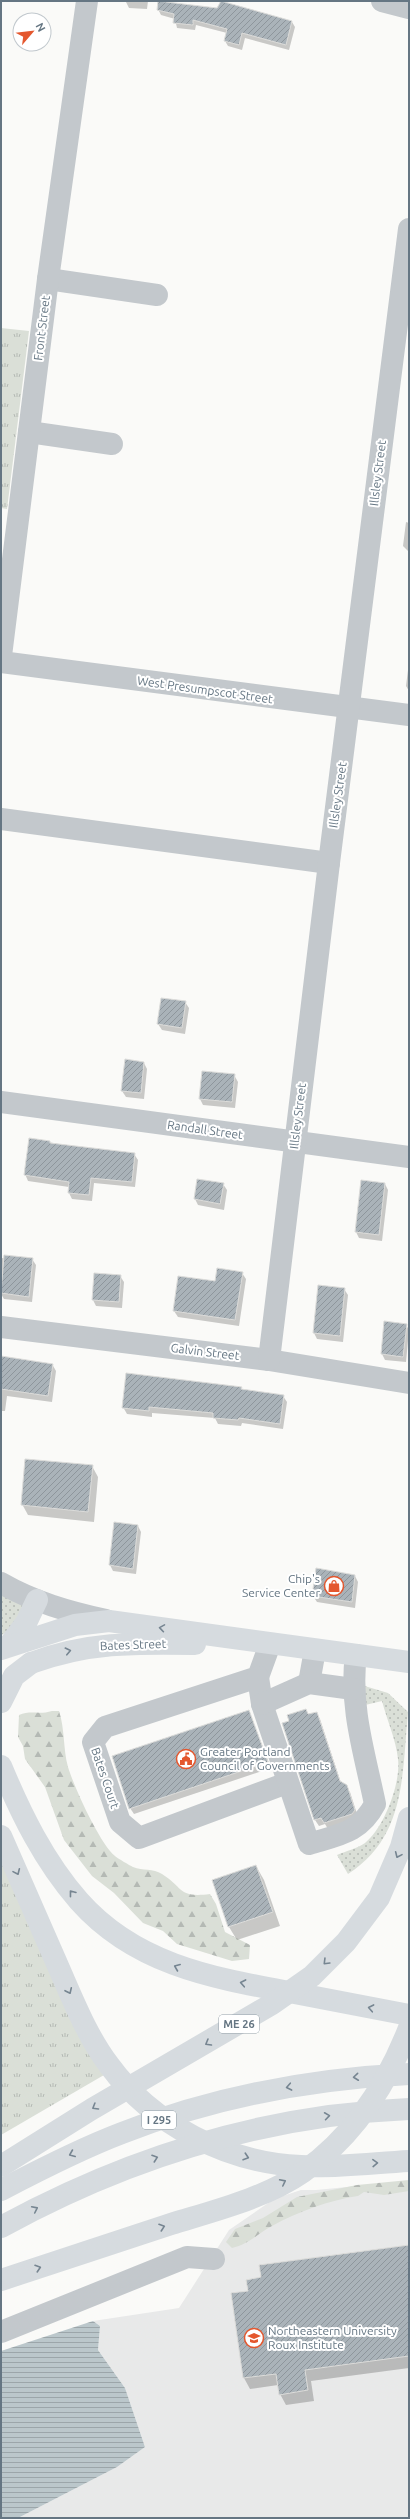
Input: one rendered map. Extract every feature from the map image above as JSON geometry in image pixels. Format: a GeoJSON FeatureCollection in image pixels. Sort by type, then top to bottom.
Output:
{"type":"FeatureCollection","features":[{"type":"Feature","properties":{"kind":"main road"},"geometry":{"type":"LineString","coordinates":[[6,1647],[26,1623],[37,1600]]}},
{"type":"Feature","properties":{"kind":"main road","name":"Bates Street"},"geometry":{"type":"LineString","coordinates":[[6,1647],[75,1625],[109,1621],[409,1662]]}},
{"type":"Feature","properties":{"kind":"main road","name":"Bates Street"},"geometry":{"type":"LineString","coordinates":[[30,1663],[56,1653],[105,1645],[270,1644]]}},
{"type":"Feature","properties":{"kind":"main road"},"geometry":{"type":"LineString","coordinates":[[1,1702],[14,1676],[30,1663]]}},
{"type":"Feature","properties":{"kind":"main road"},"geometry":{"type":"LineString","coordinates":[[1,1753],[13,1793]]}},
{"type":"Feature","properties":{"kind":"main road"},"geometry":{"type":"LineString","coordinates":[[1,1766],[30,1829],[58,1874],[92,1914],[120,1937],[152,1956],[188,1971],[215,1978],[409,2015]]}},
{"type":"Feature","properties":{"kind":"main road","name":"ME 26"},"geometry":{"type":"LineString","coordinates":[[1,2166],[92,2109],[260,2011],[312,1976],[346,1942],[379,1898],[401,1847],[409,1818]]}},
{"type":"Feature","properties":{"kind":"main road"},"geometry":{"type":"LineString","coordinates":[[1,1836],[94,2044],[121,2080],[151,2109],[179,2128],[232,2153],[253,2159],[301,2166],[409,2161]]}},
{"type":"Feature","properties":{"kind":"main road"},"geometry":{"type":"LineString","coordinates":[[1,2280],[216,2211],[260,2194],[302,2173],[351,2130],[396,2061],[409,2028]]}},
{"type":"Feature","properties":{"kind":"main road","name":"I 295"},"geometry":{"type":"LineString","coordinates":[[1,2190],[59,2160],[122,2132],[227,2099],[328,2080],[409,2074]]}},
{"type":"Feature","properties":{"kind":"main road"},"geometry":{"type":"LineString","coordinates":[[1,2227],[65,2194],[129,2166],[186,2147],[288,2122],[330,2116],[409,2110]]}},
{"type":"Feature","properties":{"kind":"street","name":"Front Street"},"geometry":{"type":"LineString","coordinates":[[1,656],[8,541],[29,432],[48,279],[87,1]]}},
{"type":"Feature","properties":{"kind":"street"},"geometry":{"type":"LineString","coordinates":[[382,1],[409,8]]}},
{"type":"Feature","properties":{"kind":"street","name":"Illsley Street"},"geometry":{"type":"LineString","coordinates":[[269,1360],[329,863],[406,268],[409,229]]}},
{"type":"Feature","properties":{"kind":"street"},"geometry":{"type":"LineString","coordinates":[[48,279],[157,295]]}},
{"type":"Feature","properties":{"kind":"street"},"geometry":{"type":"LineString","coordinates":[[29,432],[112,444]]}},
{"type":"Feature","properties":{"kind":"street","name":"West Presumpscot Street"},"geometry":{"type":"LineString","coordinates":[[1,662],[349,709],[409,715]]}},
{"type":"Feature","properties":{"kind":"street"},"geometry":{"type":"LineString","coordinates":[[1,819],[329,863]]}},
{"type":"Feature","properties":{"kind":"street","name":"Randall Street"},"geometry":{"type":"LineString","coordinates":[[1,1102],[409,1157]]}},
{"type":"Feature","properties":{"kind":"street","name":"Galvin Street"},"geometry":{"type":"LineString","coordinates":[[1,1327],[269,1360],[409,1383]]}},
{"type":"Feature","properties":{"kind":"street","name":"Bates Street"},"geometry":{"type":"LineString","coordinates":[[1,1583],[37,1600],[70,1612],[109,1621]]}},
{"type":"Feature","properties":{"kind":"street"},"geometry":{"type":"LineString","coordinates":[[270,1644],[258,1677],[262,1704],[287,1783],[309,1844],[358,1827],[369,1817],[375,1804],[353,1689],[356,1655]]}},
{"type":"Feature","properties":{"kind":"street"},"geometry":{"type":"LineString","coordinates":[[309,1683],[315,1650]]}},
{"type":"Feature","properties":{"kind":"street","name":"Bates Street"},"geometry":{"type":"LineString","coordinates":[[1,1674],[30,1663]]}},
{"type":"Feature","properties":{"kind":"street","name":"Bates Court"},"geometry":{"type":"LineString","coordinates":[[258,1677],[105,1727],[93,1742],[120,1822],[139,1838],[287,1783]]}},
{"type":"Feature","properties":{"kind":"street"},"geometry":{"type":"LineString","coordinates":[[262,1704],[309,1683],[353,1689]]}},
{"type":"Feature","properties":{"kind":"street"},"geometry":{"type":"LineString","coordinates":[[1,2332],[187,2257],[214,2259]]}},
{"type":"Feature","properties":{"kind":"shaded area","name":"Northeastern University Roux Institute"},"geometry":{"type":"Polygon","coordinates":[[[409,2181],[409,2518],[18,2518],[117,2467],[145,2447],[125,2388],[98,2350],[100,2326],[93,2321],[179,2308],[229,2230],[274,2199],[301,2190],[316,2190],[409,2181]]]}},
{"type":"Feature","properties":{"kind":"shaded area"},"geometry":{"type":"Polygon","coordinates":[[[93,2321],[100,2326],[98,2350],[125,2388],[145,2447],[117,2467],[18,2518],[1,2518],[1,2351],[93,2321]]]}},
{"type":"Feature","properties":{"kind":"green space"},"geometry":{"type":"Polygon","coordinates":[[[1,328],[29,331],[7,509],[1,508],[1,328]]]}},
{"type":"Feature","properties":{"kind":"green space"},"geometry":{"type":"Polygon","coordinates":[[[1,1586],[31,1601],[19,1627],[1,1635],[1,1586]]]}},
{"type":"Feature","properties":{"kind":"green space"},"geometry":{"type":"Polygon","coordinates":[[[358,1684],[388,1693],[408,1712],[402,1781],[398,1803],[391,1823],[381,1842],[367,1859],[348,1874],[337,1855],[365,1843],[379,1827],[394,1792],[398,1769],[398,1759],[395,1745],[382,1701],[361,1706],[358,1684]]]}},
{"type":"Feature","properties":{"kind":"green space"},"geometry":{"type":"Polygon","coordinates":[[[59,1711],[66,1760],[76,1788],[95,1828],[109,1850],[116,1857],[133,1867],[159,1872],[182,1891],[192,1895],[210,1894],[216,1904],[225,1932],[250,1945],[249,1959],[232,1961],[177,1944],[163,1931],[143,1923],[114,1893],[92,1876],[64,1840],[45,1787],[25,1759],[23,1746],[18,1737],[19,1715],[59,1711]]]}},
{"type":"Feature","properties":{"kind":"green space"},"geometry":{"type":"Polygon","coordinates":[[[1,1860],[104,2075],[1,2135],[1,1860]]]}},
{"type":"Feature","properties":{"kind":"green space"},"geometry":{"type":"Polygon","coordinates":[[[409,2180],[409,2191],[384,2195],[364,2192],[358,2196],[314,2207],[292,2216],[272,2226],[238,2247],[232,2248],[226,2242],[235,2229],[263,2218],[297,2197],[357,2185],[409,2180]]]}},
{"type":"Feature","properties":{"kind":"building"},"geometry":{"type":"Polygon","coordinates":[[[158,1],[217,8],[221,1],[292,21],[286,45],[242,33],[239,45],[224,41],[227,29],[193,20],[193,25],[173,23],[174,14],[157,10],[158,1]]]}},
{"type":"Feature","properties":{"kind":"building"},"geometry":{"type":"Polygon","coordinates":[[[161,998],[186,1001],[182,1028],[157,1024],[161,998]]]}},
{"type":"Feature","properties":{"kind":"building"},"geometry":{"type":"Polygon","coordinates":[[[125,1059],[144,1062],[141,1093],[121,1091],[125,1059]]]}},
{"type":"Feature","properties":{"kind":"building"},"geometry":{"type":"Polygon","coordinates":[[[202,1071],[235,1074],[232,1102],[199,1099],[202,1071]]]}},
{"type":"Feature","properties":{"kind":"building"},"geometry":{"type":"Polygon","coordinates":[[[29,1138],[50,1141],[50,1143],[135,1153],[132,1182],[91,1178],[89,1195],[68,1193],[69,1182],[24,1175],[29,1138]]]}},
{"type":"Feature","properties":{"kind":"building"},"geometry":{"type":"Polygon","coordinates":[[[197,1179],[224,1183],[220,1204],[194,1199],[197,1179]]]}},
{"type":"Feature","properties":{"kind":"building"},"geometry":{"type":"Polygon","coordinates":[[[361,1180],[385,1183],[379,1235],[355,1232],[361,1180]]]}},
{"type":"Feature","properties":{"kind":"building"},"geometry":{"type":"Polygon","coordinates":[[[4,1255],[33,1258],[29,1297],[1,1293],[4,1255]]]}},
{"type":"Feature","properties":{"kind":"building"},"geometry":{"type":"Polygon","coordinates":[[[217,1268],[243,1272],[235,1320],[173,1311],[178,1276],[215,1281],[217,1268]]]}},
{"type":"Feature","properties":{"kind":"building"},"geometry":{"type":"Polygon","coordinates":[[[94,1273],[121,1275],[119,1302],[92,1300],[94,1273]]]}},
{"type":"Feature","properties":{"kind":"building"},"geometry":{"type":"Polygon","coordinates":[[[318,1285],[345,1288],[340,1336],[313,1333],[318,1285]]]}},
{"type":"Feature","properties":{"kind":"building"},"geometry":{"type":"Polygon","coordinates":[[[384,1321],[407,1324],[403,1357],[381,1354],[384,1321]]]}},
{"type":"Feature","properties":{"kind":"building"},"geometry":{"type":"Polygon","coordinates":[[[1,1356],[53,1364],[48,1396],[1,1389],[1,1356]]]}},
{"type":"Feature","properties":{"kind":"building"},"geometry":{"type":"Polygon","coordinates":[[[126,1373],[242,1387],[241,1389],[284,1395],[280,1424],[239,1418],[238,1420],[213,1418],[213,1413],[149,1407],[149,1411],[122,1408],[126,1373]]]}},
{"type":"Feature","properties":{"kind":"building"},"geometry":{"type":"Polygon","coordinates":[[[25,1459],[93,1465],[88,1512],[21,1505],[25,1459]]]}},
{"type":"Feature","properties":{"kind":"building"},"geometry":{"type":"Polygon","coordinates":[[[114,1522],[138,1525],[133,1569],[109,1565],[114,1522]]]}},
{"type":"Feature","properties":{"kind":"building","name":"Chip's Service Center"},"geometry":{"type":"Polygon","coordinates":[[[316,1568],[355,1575],[352,1602],[312,1596],[316,1568]]]}},
{"type":"Feature","properties":{"kind":"building"},"geometry":{"type":"Polygon","coordinates":[[[306,1709],[308,1714],[317,1712],[340,1781],[347,1785],[355,1810],[352,1814],[324,1823],[321,1818],[314,1820],[282,1723],[289,1721],[287,1715],[306,1709]]]}},
{"type":"Feature","properties":{"kind":"building"},"geometry":{"type":"Polygon","coordinates":[[[249,1710],[268,1762],[129,1809],[112,1756],[249,1710]]]}},
{"type":"Feature","properties":{"kind":"building"},"geometry":{"type":"Polygon","coordinates":[[[256,1865],[273,1912],[228,1927],[212,1880],[256,1865]]]}},
{"type":"Feature","properties":{"kind":"building"},"geometry":{"type":"Polygon","coordinates":[[[409,2245],[409,2356],[305,2370],[308,2390],[279,2395],[276,2374],[243,2378],[231,2293],[248,2291],[246,2280],[261,2277],[259,2265],[409,2245]]]}},
{"type":"Feature","properties":{"kind":"place","name":"Chip's Service Center"},"geometry":{"type":"Point","coordinates":[334,1586]}},
{"type":"Feature","properties":{"kind":"place","name":"Greater Portland Council of Governments"},"geometry":{"type":"Point","coordinates":[186,1759]}},
{"type":"Feature","properties":{"kind":"place","name":"Northeastern University Roux Institute"},"geometry":{"type":"Point","coordinates":[254,2338]}}]}
